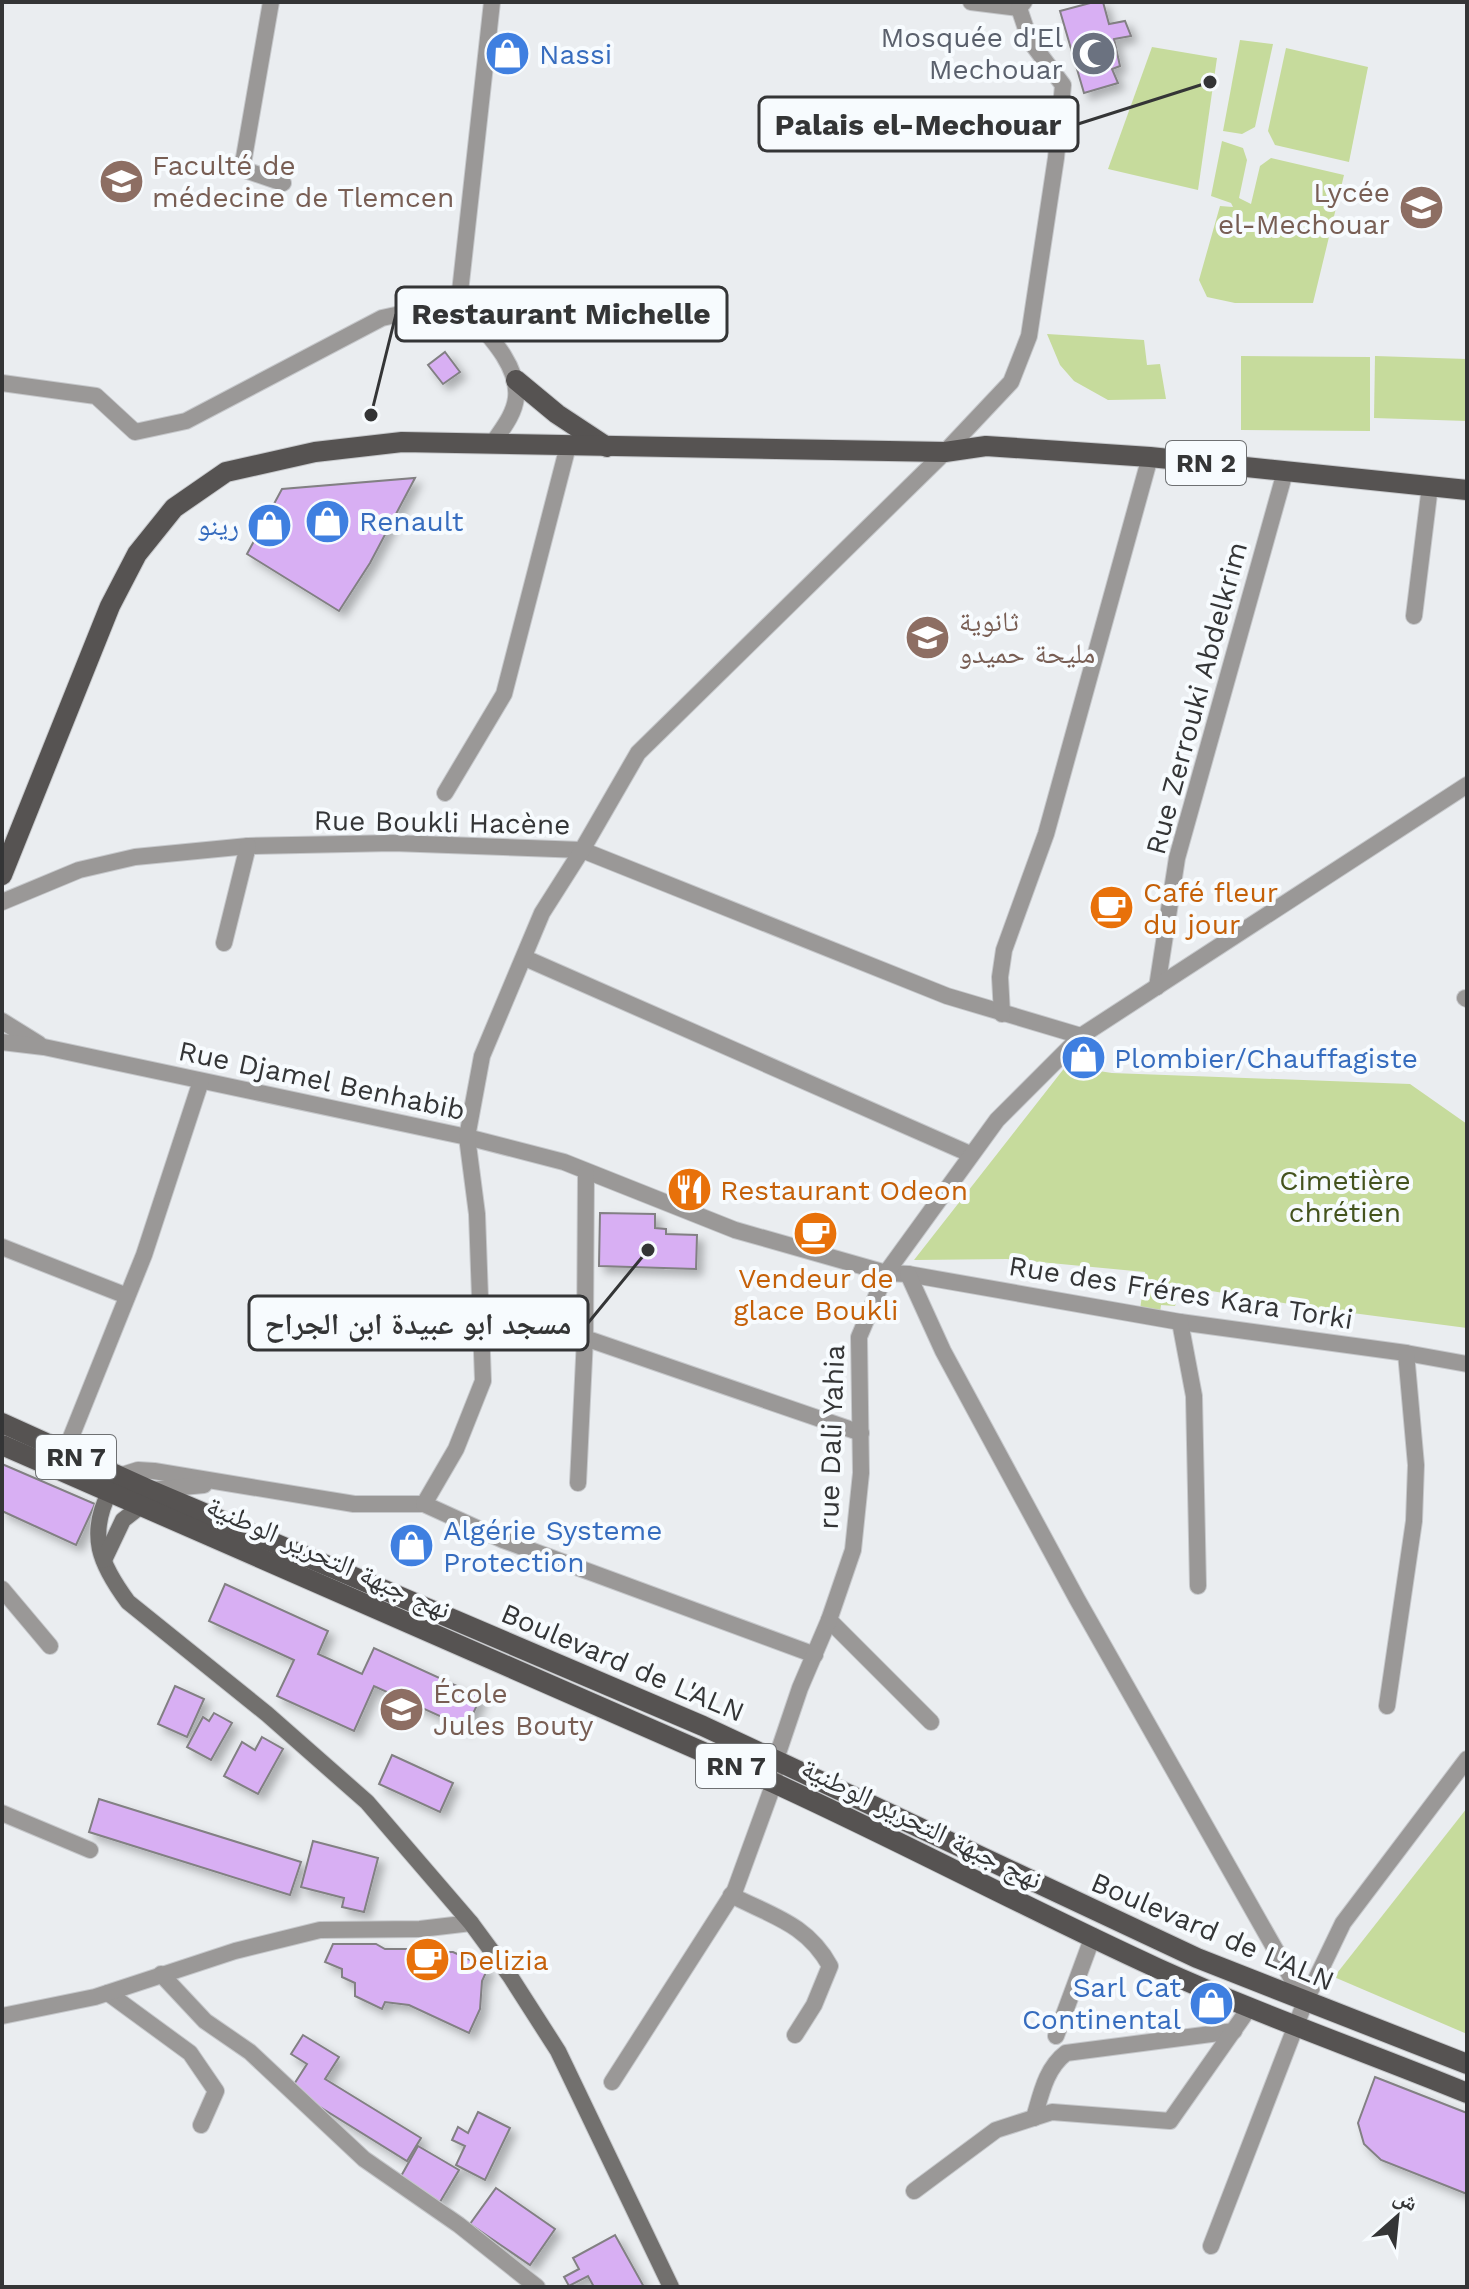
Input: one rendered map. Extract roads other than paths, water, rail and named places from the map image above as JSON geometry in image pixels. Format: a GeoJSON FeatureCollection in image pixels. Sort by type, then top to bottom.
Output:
{"type":"FeatureCollection","features":[{"type":"Feature","properties":{"kind":"main road"},"geometry":{"type":"LineString","coordinates":[[516,380],[557,414],[607,447]]}},
{"type":"Feature","properties":{"kind":"main road","name":"RN 2"},"geometry":{"type":"LineString","coordinates":[[2,875],[110,606],[137,554],[174,508],[226,472],[315,452],[402,442],[945,452],[986,446],[1150,457],[1467,490]]}},
{"type":"Feature","properties":{"kind":"main road","name":"نهج جبهة التحرير الوطنية"},"geometry":{"type":"LineString","coordinates":[[2,1423],[65,1452],[114,1484]]}},
{"type":"Feature","properties":{"kind":"main road","name":"نهج جبهة التحرير الوطنية"},"geometry":{"type":"LineString","coordinates":[[2,1445],[146,1498],[889,1836],[1157,1968],[1467,2093]]}},
{"type":"Feature","properties":{"kind":"main road"},"geometry":{"type":"LineString","coordinates":[[114,1484],[99,1512],[96,1531],[114,1583],[128,1602],[267,1714],[367,1802],[471,1923],[510,1976],[558,2051],[671,2287]]}},
{"type":"Feature","properties":{"kind":"main road"},"geometry":{"type":"LineString","coordinates":[[104,1560],[123,1520],[146,1498]]}},
{"type":"Feature","properties":{"kind":"main road","name":"Boulevard de L'ALN"},"geometry":{"type":"LineString","coordinates":[[146,1498],[703,1726],[1197,1958],[1467,2064]]}},
{"type":"Feature","properties":{"kind":"street"},"geometry":{"type":"LineString","coordinates":[[271,2],[242,169],[283,183]]}},
{"type":"Feature","properties":{"kind":"street"},"geometry":{"type":"LineString","coordinates":[[492,2],[459,301],[504,358],[516,380],[516,400],[509,420],[493,443]]}},
{"type":"Feature","properties":{"kind":"street"},"geometry":{"type":"LineString","coordinates":[[424,1504],[456,1449],[483,1381],[477,1214],[467,1137],[482,1056],[542,913],[638,753],[945,452],[1011,382],[1029,336],[1056,158],[1063,85],[1030,41],[1022,5],[971,2]]}},
{"type":"Feature","properties":{"kind":"street"},"geometry":{"type":"LineString","coordinates":[[2,383],[96,396],[135,432],[186,421],[382,318],[459,301]]}},
{"type":"Feature","properties":{"kind":"street"},"geometry":{"type":"LineString","coordinates":[[445,793],[504,694],[568,446]]}},
{"type":"Feature","properties":{"kind":"street"},"geometry":{"type":"LineString","coordinates":[[1002,1014],[1000,977],[1004,950],[1046,834],[1150,457]]}},
{"type":"Feature","properties":{"kind":"street","name":"Rue Zerrouki Abdelkrim"},"geometry":{"type":"LineString","coordinates":[[1157,987],[1177,858],[1285,472]]}},
{"type":"Feature","properties":{"kind":"street"},"geometry":{"type":"LineString","coordinates":[[1414,616],[1430,486]]}},
{"type":"Feature","properties":{"kind":"street","name":"rue Dali Yahia"},"geometry":{"type":"LineString","coordinates":[[612,2082],[731,1895],[774,1783],[776,1759],[800,1688],[829,1620],[853,1550],[861,1473],[859,1337],[886,1273],[997,1120],[1081,1036],[1467,785]]}},
{"type":"Feature","properties":{"kind":"street","name":"Rue Boukli Hacène"},"geometry":{"type":"LineString","coordinates":[[2,902],[79,870],[135,857],[248,846],[393,843],[582,850],[947,996],[1081,1036]]}},
{"type":"Feature","properties":{"kind":"street"},"geometry":{"type":"LineString","coordinates":[[224,943],[248,846]]}},
{"type":"Feature","properties":{"kind":"street"},"geometry":{"type":"LineString","coordinates":[[525,958],[970,1154]]}},
{"type":"Feature","properties":{"kind":"street"},"geometry":{"type":"LineString","coordinates":[[2,1021],[44,1047]]}},
{"type":"Feature","properties":{"kind":"street"},"geometry":{"type":"LineString","coordinates":[[2,1042],[44,1047]]}},
{"type":"Feature","properties":{"kind":"street","name":"Rue Djamel Benhabib"},"geometry":{"type":"LineString","coordinates":[[44,1047],[467,1137],[564,1162],[735,1230],[886,1273]]}},
{"type":"Feature","properties":{"kind":"street"},"geometry":{"type":"LineString","coordinates":[[65,1452],[144,1255],[201,1081]]}},
{"type":"Feature","properties":{"kind":"street"},"geometry":{"type":"LineString","coordinates":[[578,1483],[585,1338],[586,1173]]}},
{"type":"Feature","properties":{"kind":"street"},"geometry":{"type":"LineString","coordinates":[[2,1247],[127,1296]]}},
{"type":"Feature","properties":{"kind":"street","name":"Rue des Fréres Kara Torki"},"geometry":{"type":"LineString","coordinates":[[886,1273],[908,1274],[1180,1322],[1467,1364]]}},
{"type":"Feature","properties":{"kind":"street"},"geometry":{"type":"LineString","coordinates":[[908,1274],[943,1351],[1077,1599],[1305,2002]]}},
{"type":"Feature","properties":{"kind":"street"},"geometry":{"type":"LineString","coordinates":[[481,1313],[508,1314],[585,1338],[861,1433]]}},
{"type":"Feature","properties":{"kind":"street"},"geometry":{"type":"LineString","coordinates":[[1180,1322],[1194,1396],[1198,1586]]}},
{"type":"Feature","properties":{"kind":"street"},"geometry":{"type":"LineString","coordinates":[[1387,1706],[1414,1521],[1416,1465],[1406,1353]]}},
{"type":"Feature","properties":{"kind":"street"},"geometry":{"type":"LineString","coordinates":[[114,1484],[138,1470],[233,1482],[354,1504],[424,1504],[503,1540],[815,1655]]}},
{"type":"Feature","properties":{"kind":"street"},"geometry":{"type":"LineString","coordinates":[[146,1498],[233,1482]]}},
{"type":"Feature","properties":{"kind":"street"},"geometry":{"type":"LineString","coordinates":[[2,1589],[50,1646]]}},
{"type":"Feature","properties":{"kind":"street"},"geometry":{"type":"LineString","coordinates":[[829,1620],[931,1722]]}},
{"type":"Feature","properties":{"kind":"street"},"geometry":{"type":"LineString","coordinates":[[1211,2246],[1305,2002],[1343,1923],[1467,1759]]}},
{"type":"Feature","properties":{"kind":"street"},"geometry":{"type":"LineString","coordinates":[[2,1813],[90,1850]]}},
{"type":"Feature","properties":{"kind":"street"},"geometry":{"type":"LineString","coordinates":[[731,1895],[802,1930],[819,1947],[830,1966],[814,2005],[795,2035]]}},
{"type":"Feature","properties":{"kind":"street"},"geometry":{"type":"LineString","coordinates":[[2,2016],[108,1993],[161,1974],[320,1930],[420,1929],[471,1923]]}},
{"type":"Feature","properties":{"kind":"street"},"geometry":{"type":"LineString","coordinates":[[1056,2036],[1093,1936]]}},
{"type":"Feature","properties":{"kind":"street"},"geometry":{"type":"LineString","coordinates":[[161,1974],[205,2021],[250,2052],[364,2159],[459,2225],[537,2287]]}},
{"type":"Feature","properties":{"kind":"street"},"geometry":{"type":"LineString","coordinates":[[108,1993],[190,2053],[216,2091],[201,2125]]}},
{"type":"Feature","properties":{"kind":"street"},"geometry":{"type":"LineString","coordinates":[[914,2191],[996,2130],[1052,2112],[1170,2121],[1250,2007]]}},
{"type":"Feature","properties":{"kind":"street"},"geometry":{"type":"LineString","coordinates":[[1034,2118],[1045,2081],[1056,2060],[1066,2053],[1234,2031]]}},
{"type":"Feature","properties":{"kind":"place","name":"Mosquée d'El Mechouar"},"geometry":{"type":"Point","coordinates":[1094,53]}},
{"type":"Feature","properties":{"kind":"place","name":"Nassi"},"geometry":{"type":"Point","coordinates":[508,54]}},
{"type":"Feature","properties":{"kind":"place","name":"Palais el-Mechouar"},"geometry":{"type":"Point","coordinates":[1210,82]}},
{"type":"Feature","properties":{"kind":"place","name":"Faculté de médecine de Tlemcen"},"geometry":{"type":"Point","coordinates":[121,181]}},
{"type":"Feature","properties":{"kind":"place","name":"Lycée el-Mechouar"},"geometry":{"type":"Point","coordinates":[1421,208]}},
{"type":"Feature","properties":{"kind":"place","name":"Restaurant Michelle"},"geometry":{"type":"Point","coordinates":[371,415]}},
{"type":"Feature","properties":{"kind":"place","name":"Renault"},"geometry":{"type":"Point","coordinates":[328,521]}},
{"type":"Feature","properties":{"kind":"place","name":"رينو"},"geometry":{"type":"Point","coordinates":[270,525]}},
{"type":"Feature","properties":{"kind":"place","name":"ثانوية مليحة حميدو"},"geometry":{"type":"Point","coordinates":[928,637]}},
{"type":"Feature","properties":{"kind":"place","name":"Café fleur du jour"},"geometry":{"type":"Point","coordinates":[1112,908]}},
{"type":"Feature","properties":{"kind":"place","name":"Plombier/Chauffagiste"},"geometry":{"type":"Point","coordinates":[1083,1058]}},
{"type":"Feature","properties":{"kind":"place","name":"Restaurant Odeon"},"geometry":{"type":"Point","coordinates":[689,1190]}},
{"type":"Feature","properties":{"kind":"place","name":"Vendeur de glace Boukli"},"geometry":{"type":"Point","coordinates":[816,1234]}},
{"type":"Feature","properties":{"kind":"place","name":"مسجد ابو عبيدة ابن الجراح"},"geometry":{"type":"Point","coordinates":[648,1250]}},
{"type":"Feature","properties":{"kind":"place","name":"Algérie Systeme Protection"},"geometry":{"type":"Point","coordinates":[412,1546]}},
{"type":"Feature","properties":{"kind":"place","name":"École Jules Bouty"},"geometry":{"type":"Point","coordinates":[402,1709]}},
{"type":"Feature","properties":{"kind":"place","name":"Delizia"},"geometry":{"type":"Point","coordinates":[427,1960]}},
{"type":"Feature","properties":{"kind":"place","name":"Sarl Cat Continental"},"geometry":{"type":"Point","coordinates":[1212,2003]}},
{"type":"Feature","properties":{"kind":"park label","name":"Cimetière chrétien"},"geometry":{"type":"Point","coordinates":[1345,1196]}}]}
